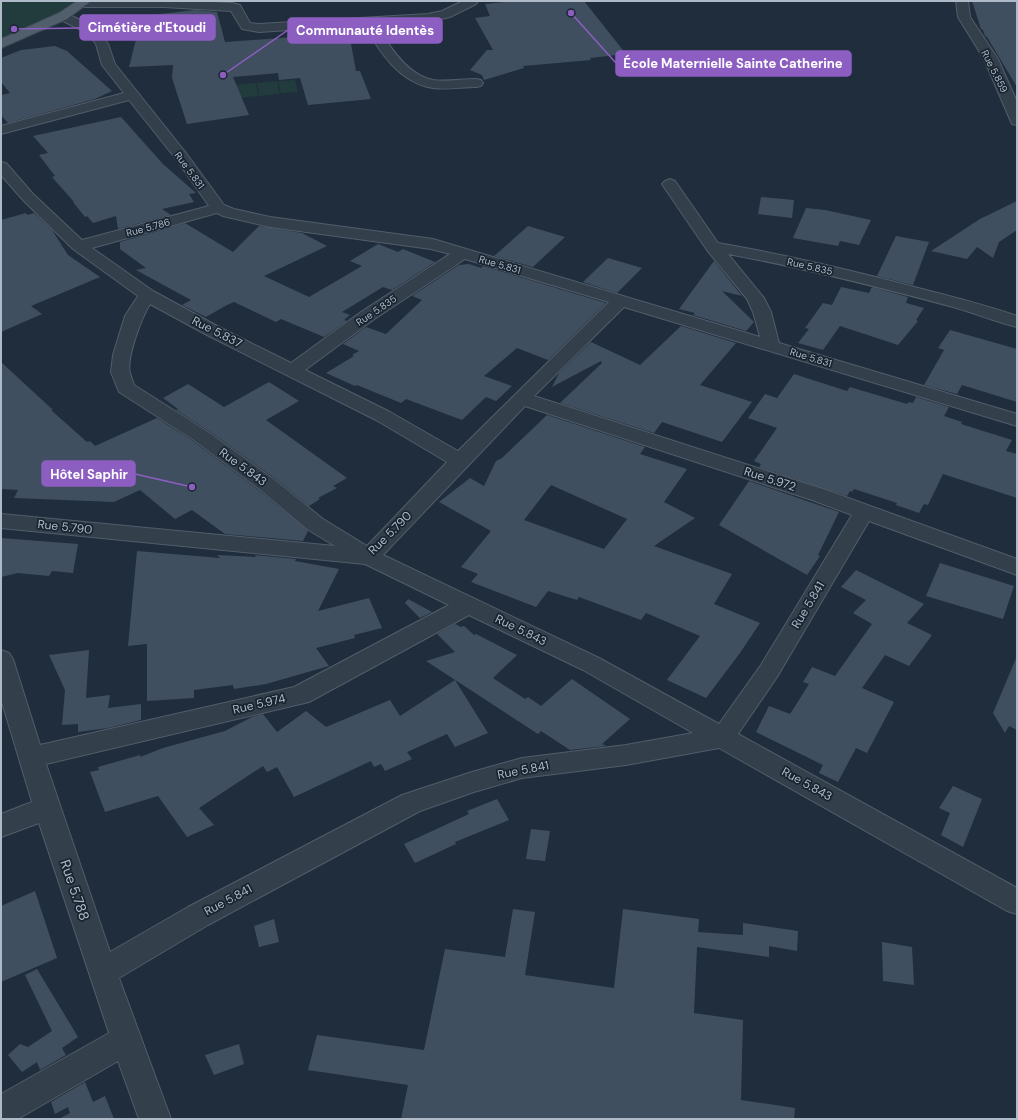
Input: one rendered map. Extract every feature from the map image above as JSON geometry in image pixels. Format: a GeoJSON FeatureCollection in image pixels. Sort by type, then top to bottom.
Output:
{"type":"FeatureCollection","features":[{"type":"Feature","properties":{"kind":"main road"},"geometry":{"type":"LineString","coordinates":[[1,44],[63,16],[84,2]]}},
{"type":"Feature","properties":{"kind":"street"},"geometry":{"type":"LineString","coordinates":[[84,2],[164,3],[232,7],[236,8],[246,26],[279,27],[437,17],[472,1]]}},
{"type":"Feature","properties":{"kind":"street","name":"Rue 5.859"},"geometry":{"type":"LineString","coordinates":[[962,1],[964,17],[991,59],[1013,108],[1017,121]]}},
{"type":"Feature","properties":{"kind":"street","name":"Rue 5.831"},"geometry":{"type":"LineString","coordinates":[[63,16],[84,27],[97,37],[102,44],[109,65],[180,156],[218,208],[229,213],[270,222],[434,244],[462,254],[772,345],[1017,420]]}},
{"type":"Feature","properties":{"kind":"street"},"geometry":{"type":"LineString","coordinates":[[369,22],[390,55],[411,75],[420,80],[439,84],[476,83]]}},
{"type":"Feature","properties":{"kind":"street"},"geometry":{"type":"LineString","coordinates":[[1,130],[132,95]]}},
{"type":"Feature","properties":{"kind":"street","name":"Rue 5.837"},"geometry":{"type":"LineString","coordinates":[[1,166],[28,198],[79,246],[147,295],[213,331],[383,416],[459,460]]}},
{"type":"Feature","properties":{"kind":"street"},"geometry":{"type":"LineString","coordinates":[[670,184],[713,247],[755,298],[762,312],[772,345]]}},
{"type":"Feature","properties":{"kind":"street","name":"Rue 5.786"},"geometry":{"type":"LineString","coordinates":[[79,246],[218,208]]}},
{"type":"Feature","properties":{"kind":"street","name":"Rue 5.835"},"geometry":{"type":"LineString","coordinates":[[713,247],[845,274],[993,313],[1017,322]]}},
{"type":"Feature","properties":{"kind":"street","name":"Rue 5.835"},"geometry":{"type":"LineString","coordinates":[[293,370],[367,316],[462,254]]}},
{"type":"Feature","properties":{"kind":"street","name":"Rue 5.843"},"geometry":{"type":"LineString","coordinates":[[147,295],[134,316],[122,355],[120,372],[126,388],[201,436],[268,486],[315,524],[369,557],[591,664],[1017,902]]}},
{"type":"Feature","properties":{"kind":"street","name":"Rue 5.790"},"geometry":{"type":"LineString","coordinates":[[1,521],[369,557],[459,460],[621,300]]}},
{"type":"Feature","properties":{"kind":"street","name":"Rue 5.972"},"geometry":{"type":"LineString","coordinates":[[521,398],[819,495],[1017,567]]}},
{"type":"Feature","properties":{"kind":"street","name":"Rue 5.841"},"geometry":{"type":"LineString","coordinates":[[102,972],[198,916],[411,803],[472,782],[522,768],[626,755],[723,737],[769,671],[864,512]]}},
{"type":"Feature","properties":{"kind":"street","name":"Rue 5.974"},"geometry":{"type":"LineString","coordinates":[[31,757],[300,695],[469,605]]}},
{"type":"Feature","properties":{"kind":"street","name":"Rue 5.788"},"geometry":{"type":"LineString","coordinates":[[1,659],[47,808],[102,972],[155,1119]]}},
{"type":"Feature","properties":{"kind":"street"},"geometry":{"type":"LineString","coordinates":[[1,826],[47,808]]}},
{"type":"Feature","properties":{"kind":"street"},"geometry":{"type":"LineString","coordinates":[[1,1111],[127,1038]]}},
{"type":"Feature","properties":{"kind":"green space"},"geometry":{"type":"Polygon","coordinates":[[[1,1],[76,1],[54,17],[1,41],[1,1]]]}},
{"type":"Feature","properties":{"kind":"green space"},"geometry":{"type":"Polygon","coordinates":[[[295,80],[298,92],[281,93],[278,81],[295,80]]]}},
{"type":"Feature","properties":{"kind":"green space"},"geometry":{"type":"Polygon","coordinates":[[[277,81],[280,94],[259,96],[257,83],[277,81]]]}},
{"type":"Feature","properties":{"kind":"green space"},"geometry":{"type":"Polygon","coordinates":[[[256,83],[258,96],[237,98],[235,85],[256,83]]]}},
{"type":"Feature","properties":{"kind":"building"},"geometry":{"type":"Polygon","coordinates":[[[516,1],[584,1],[626,54],[590,58],[591,60],[523,66],[524,68],[484,80],[482,75],[470,70],[487,50],[493,50],[475,18],[490,16],[485,4],[516,1]]]}},
{"type":"Feature","properties":{"kind":"building"},"geometry":{"type":"Polygon","coordinates":[[[972,1],[1017,1],[1017,87],[981,29],[972,1]]]}},
{"type":"Feature","properties":{"kind":"building"},"geometry":{"type":"Polygon","coordinates":[[[195,10],[217,12],[225,42],[349,33],[356,71],[360,71],[371,99],[308,105],[300,78],[279,80],[278,73],[233,77],[249,115],[187,124],[172,78],[173,65],[129,67],[142,16],[195,10]]]}},
{"type":"Feature","properties":{"kind":"building"},"geometry":{"type":"Polygon","coordinates":[[[55,46],[67,51],[112,91],[95,99],[8,123],[1,115],[1,95],[10,93],[1,82],[1,58],[21,50],[55,46]]]}},
{"type":"Feature","properties":{"kind":"building"},"geometry":{"type":"Polygon","coordinates":[[[121,117],[163,164],[196,193],[189,194],[194,202],[162,209],[171,215],[118,229],[116,216],[93,223],[87,216],[85,217],[52,177],[55,176],[39,155],[48,153],[33,136],[121,117]]]}},
{"type":"Feature","properties":{"kind":"building"},"geometry":{"type":"Polygon","coordinates":[[[761,197],[794,200],[792,218],[758,214],[761,197]]]}},
{"type":"Feature","properties":{"kind":"building"},"geometry":{"type":"Polygon","coordinates":[[[1017,201],[1017,230],[999,242],[993,258],[977,247],[967,259],[931,251],[980,219],[1017,201]]]}},
{"type":"Feature","properties":{"kind":"building"},"geometry":{"type":"Polygon","coordinates":[[[806,208],[825,210],[871,220],[859,245],[840,241],[838,246],[793,238],[806,208]]]}},
{"type":"Feature","properties":{"kind":"building"},"geometry":{"type":"Polygon","coordinates":[[[26,213],[27,215],[34,213],[52,230],[68,255],[100,277],[31,306],[42,314],[1,332],[1,220],[26,213]]]}},
{"type":"Feature","properties":{"kind":"building"},"geometry":{"type":"Polygon","coordinates":[[[185,223],[233,252],[259,226],[302,233],[327,246],[264,276],[309,297],[362,266],[350,261],[378,244],[398,252],[403,249],[435,262],[392,290],[383,287],[342,312],[350,315],[344,320],[347,321],[324,337],[281,319],[276,322],[234,302],[206,317],[182,305],[191,300],[136,270],[146,268],[120,249],[120,242],[185,223]]]}},
{"type":"Feature","properties":{"kind":"building"},"geometry":{"type":"Polygon","coordinates":[[[528,226],[565,237],[533,267],[494,256],[528,226]]]}},
{"type":"Feature","properties":{"kind":"building"},"geometry":{"type":"Polygon","coordinates":[[[896,236],[929,242],[913,285],[877,276],[896,236]]]}},
{"type":"Feature","properties":{"kind":"building"},"geometry":{"type":"Polygon","coordinates":[[[608,258],[642,268],[617,293],[583,282],[608,258]]]}},
{"type":"Feature","properties":{"kind":"building"},"geometry":{"type":"Polygon","coordinates":[[[714,261],[742,296],[722,291],[754,322],[746,331],[693,315],[695,313],[679,309],[714,261]]]}},
{"type":"Feature","properties":{"kind":"building"},"geometry":{"type":"Polygon","coordinates":[[[469,264],[481,268],[483,266],[606,303],[548,360],[517,348],[484,376],[512,386],[496,401],[486,397],[462,420],[406,399],[401,403],[357,385],[355,386],[326,373],[354,356],[352,355],[359,351],[343,344],[366,327],[386,334],[422,300],[412,296],[459,265],[469,264]]]}},
{"type":"Feature","properties":{"kind":"building"},"geometry":{"type":"Polygon","coordinates":[[[841,287],[869,293],[872,287],[908,297],[906,303],[924,308],[916,320],[918,321],[898,345],[840,326],[823,350],[798,343],[809,329],[805,328],[823,303],[832,305],[841,287]]]}},
{"type":"Feature","properties":{"kind":"building"},"geometry":{"type":"Polygon","coordinates":[[[681,326],[736,343],[700,385],[752,402],[722,442],[662,422],[654,433],[560,403],[602,363],[601,361],[552,387],[559,373],[591,342],[640,365],[681,326]]]}},
{"type":"Feature","properties":{"kind":"building"},"geometry":{"type":"Polygon","coordinates":[[[950,330],[1017,349],[1017,402],[962,385],[957,394],[924,385],[944,350],[938,348],[950,330]]]}},
{"type":"Feature","properties":{"kind":"building"},"geometry":{"type":"Polygon","coordinates":[[[1,362],[53,410],[51,410],[87,442],[90,441],[95,446],[157,418],[193,441],[261,492],[308,531],[303,541],[225,534],[192,510],[175,519],[140,490],[114,502],[14,498],[18,490],[1,489],[1,362]]]}},
{"type":"Feature","properties":{"kind":"building"},"geometry":{"type":"Polygon","coordinates":[[[794,374],[847,391],[850,387],[907,404],[909,402],[913,403],[916,397],[949,407],[944,416],[962,422],[961,424],[1012,440],[1006,451],[1017,454],[1017,498],[943,474],[928,505],[924,504],[919,513],[896,505],[897,503],[854,489],[852,492],[850,491],[847,496],[759,467],[761,464],[754,461],[777,428],[748,418],[765,394],[777,398],[794,374]]]}},
{"type":"Feature","properties":{"kind":"building"},"geometry":{"type":"Polygon","coordinates":[[[269,382],[299,401],[266,420],[347,478],[333,486],[337,488],[318,498],[320,499],[309,506],[277,480],[209,431],[176,410],[178,409],[163,398],[188,384],[224,407],[269,382]]]}},
{"type":"Feature","properties":{"kind":"building"},"geometry":{"type":"Polygon","coordinates":[[[547,415],[645,447],[640,454],[687,469],[664,502],[695,518],[654,546],[732,574],[714,604],[760,623],[740,653],[706,698],[667,680],[700,636],[646,613],[641,620],[579,597],[577,600],[548,591],[536,607],[471,582],[478,574],[461,567],[491,531],[439,502],[470,478],[484,486],[496,461],[502,458],[547,415]],[[551,485],[524,520],[604,549],[627,519],[551,485]]]}},
{"type":"Feature","properties":{"kind":"building"},"geometry":{"type":"Polygon","coordinates":[[[749,481],[839,512],[818,555],[820,556],[807,575],[719,525],[749,481]]]}},
{"type":"Feature","properties":{"kind":"building"},"geometry":{"type":"Polygon","coordinates":[[[1,538],[78,544],[73,573],[52,571],[49,576],[18,573],[1,577],[1,538]]]}},
{"type":"Feature","properties":{"kind":"building"},"geometry":{"type":"Polygon","coordinates":[[[137,551],[220,558],[217,555],[257,557],[254,555],[296,559],[295,561],[339,569],[318,611],[369,598],[382,628],[354,635],[355,638],[316,648],[329,666],[266,684],[234,689],[233,685],[194,690],[194,698],[147,701],[147,644],[128,646],[137,551]]]}},
{"type":"Feature","properties":{"kind":"building"},"geometry":{"type":"Polygon","coordinates":[[[940,563],[1014,586],[1003,619],[926,596],[940,563]]]}},
{"type":"Feature","properties":{"kind":"building"},"geometry":{"type":"Polygon","coordinates":[[[856,570],[924,604],[907,623],[932,635],[909,666],[885,655],[862,688],[894,702],[867,753],[856,748],[838,782],[819,773],[823,765],[756,732],[769,706],[790,714],[809,684],[803,682],[812,667],[835,676],[872,624],[853,613],[866,600],[841,587],[856,570]]]}},
{"type":"Feature","properties":{"kind":"building"},"geometry":{"type":"Polygon","coordinates":[[[408,599],[432,612],[420,618],[405,603],[408,599]]]}},
{"type":"Feature","properties":{"kind":"building"},"geometry":{"type":"Polygon","coordinates":[[[455,624],[461,627],[464,626],[474,635],[476,634],[517,655],[493,678],[525,699],[528,697],[541,706],[572,679],[630,719],[602,744],[606,746],[570,750],[541,731],[538,734],[426,661],[455,652],[437,634],[455,624]]]}},
{"type":"Feature","properties":{"kind":"building"},"geometry":{"type":"Polygon","coordinates":[[[89,650],[86,698],[110,695],[108,708],[141,704],[141,720],[108,728],[78,732],[78,724],[62,725],[65,690],[49,655],[89,650]]]}},
{"type":"Feature","properties":{"kind":"building"},"geometry":{"type":"Polygon","coordinates":[[[1017,656],[1017,730],[1009,726],[1005,733],[993,713],[1017,656]]]}},
{"type":"Feature","properties":{"kind":"building"},"geometry":{"type":"Polygon","coordinates":[[[455,680],[488,733],[455,747],[447,734],[407,752],[412,759],[385,771],[381,764],[374,767],[371,761],[294,797],[277,767],[267,772],[263,766],[199,808],[214,825],[187,837],[158,796],[105,812],[90,772],[99,770],[98,767],[140,755],[140,757],[163,748],[225,731],[252,717],[263,714],[277,732],[306,711],[326,727],[390,700],[400,716],[455,680]]]}},
{"type":"Feature","properties":{"kind":"building"},"geometry":{"type":"Polygon","coordinates":[[[953,786],[982,799],[963,847],[941,835],[950,813],[939,808],[953,786]]]}},
{"type":"Feature","properties":{"kind":"building"},"geometry":{"type":"Polygon","coordinates":[[[497,799],[509,820],[455,842],[456,844],[415,863],[404,844],[469,814],[467,811],[497,799]]]}},
{"type":"Feature","properties":{"kind":"building"},"geometry":{"type":"Polygon","coordinates":[[[531,829],[550,831],[545,861],[526,859],[531,829]]]}},
{"type":"Feature","properties":{"kind":"building"},"geometry":{"type":"Polygon","coordinates":[[[35,891],[57,958],[1,982],[1,906],[35,891]]]}},
{"type":"Feature","properties":{"kind":"building"},"geometry":{"type":"Polygon","coordinates":[[[513,909],[535,912],[525,975],[614,988],[623,909],[699,919],[698,932],[743,935],[743,923],[798,931],[797,951],[769,946],[769,957],[697,947],[694,1013],[743,1020],[741,1100],[795,1108],[794,1119],[401,1119],[408,1085],[308,1070],[317,1035],[424,1050],[445,949],[505,957],[513,909]]]}},
{"type":"Feature","properties":{"kind":"building"},"geometry":{"type":"Polygon","coordinates":[[[274,919],[279,942],[259,947],[254,926],[274,919]]]}},
{"type":"Feature","properties":{"kind":"building"},"geometry":{"type":"Polygon","coordinates":[[[882,942],[912,947],[914,985],[883,981],[882,942]]]}},
{"type":"Feature","properties":{"kind":"building"},"geometry":{"type":"Polygon","coordinates":[[[37,969],[78,1037],[62,1048],[66,1055],[40,1070],[37,1062],[22,1072],[8,1055],[20,1044],[28,1047],[52,1031],[25,975],[37,969]]]}},
{"type":"Feature","properties":{"kind":"building"},"geometry":{"type":"Polygon","coordinates":[[[239,1044],[244,1064],[214,1075],[205,1055],[239,1044]]]}},
{"type":"Feature","properties":{"kind":"building"},"geometry":{"type":"Polygon","coordinates":[[[85,1082],[93,1102],[105,1096],[114,1119],[59,1119],[70,1113],[68,1107],[55,1114],[51,1102],[85,1082]]]}},
{"type":"Feature","properties":{"kind":"place","name":"École Maternielle Sainte Catherine"},"geometry":{"type":"Point","coordinates":[571,13]}},
{"type":"Feature","properties":{"kind":"place","name":"Cimétière d'Etoudi"},"geometry":{"type":"Point","coordinates":[14,29]}},
{"type":"Feature","properties":{"kind":"place","name":"Communauté Identès"},"geometry":{"type":"Point","coordinates":[223,75]}},
{"type":"Feature","properties":{"kind":"place","name":"Hôtel Saphir"},"geometry":{"type":"Point","coordinates":[192,487]}}]}
